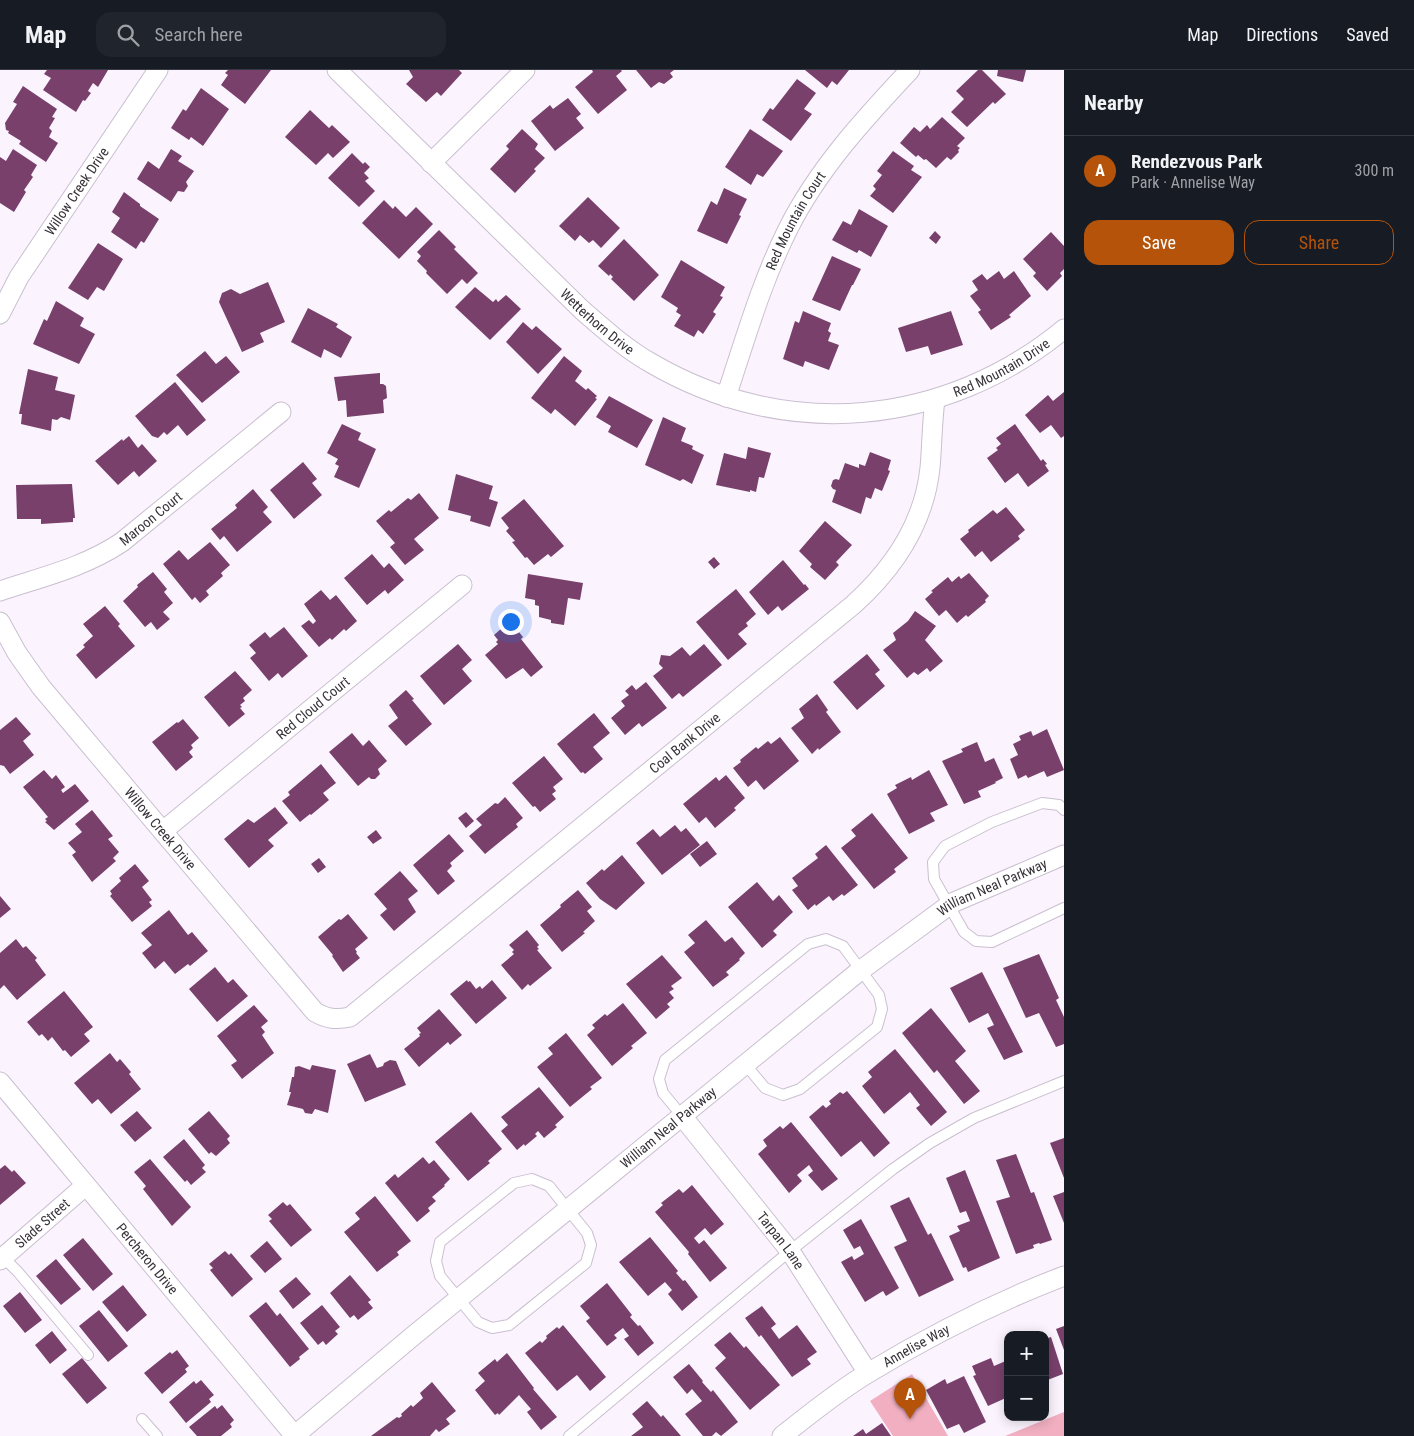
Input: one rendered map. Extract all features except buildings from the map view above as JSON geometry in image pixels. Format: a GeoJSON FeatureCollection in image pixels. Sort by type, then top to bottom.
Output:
{"type":"FeatureCollection","features":[{"type":"Feature","properties":{"kind":"street","name":"Willow Creek Drive"},"geometry":{"type":"LineString","coordinates":[[0,314],[19,277],[158,70]]}},
{"type":"Feature","properties":{"kind":"street","name":"Wetterhorn Drive"},"geometry":{"type":"LineString","coordinates":[[337,70],[582,310],[618,341],[651,363],[688,382],[726,397],[779,410],[820,414],[851,414],[895,409],[935,400]]}},
{"type":"Feature","properties":{"kind":"street"},"geometry":{"type":"LineString","coordinates":[[431,162],[525,70]]}},
{"type":"Feature","properties":{"kind":"street","name":"Red Mountain Court"},"geometry":{"type":"LineString","coordinates":[[726,397],[764,282],[788,228],[819,176],[870,112],[910,70]]}},
{"type":"Feature","properties":{"kind":"street","name":"Red Mountain Drive"},"geometry":{"type":"LineString","coordinates":[[935,400],[973,386],[1007,369],[1044,345],[1064,329]]}},
{"type":"Feature","properties":{"kind":"street","name":"Coal Bank Drive"},"geometry":{"type":"LineString","coordinates":[[336,1020],[350,1017],[361,1009],[875,585],[898,555],[914,525],[922,503],[930,470],[935,400]]}},
{"type":"Feature","properties":{"kind":"street","name":"Maroon Court"},"geometry":{"type":"LineString","coordinates":[[0,591],[79,566],[122,542],[281,412]]}},
{"type":"Feature","properties":{"kind":"street","name":"Red Cloud Court"},"geometry":{"type":"LineString","coordinates":[[163,832],[462,585]]}},
{"type":"Feature","properties":{"kind":"street","name":"Willow Creek Drive"},"geometry":{"type":"LineString","coordinates":[[0,622],[17,653],[41,687],[163,832],[315,1012],[323,1017],[336,1020]]}},
{"type":"Feature","properties":{"kind":"street","name":"William Neal Parkway"},"geometry":{"type":"LineString","coordinates":[[295,1436],[568,1209],[861,970],[948,905],[1064,855]]}},
{"type":"Feature","properties":{"kind":"street","name":"Percheron Drive"},"geometry":{"type":"LineString","coordinates":[[0,1082],[295,1436]]}},
{"type":"Feature","properties":{"kind":"street","name":"Tarpan Lane"},"geometry":{"type":"LineString","coordinates":[[682,1116],[790,1251],[868,1373]]}},
{"type":"Feature","properties":{"kind":"street","name":"Slade Street"},"geometry":{"type":"LineString","coordinates":[[2,1259],[86,1186]]}},
{"type":"Feature","properties":{"kind":"street","name":"Annelise Way"},"geometry":{"type":"LineString","coordinates":[[782,1436],[821,1405],[868,1373],[952,1325],[1035,1287],[1064,1276]]}},
{"type":"Feature","properties":{"kind":"lane"},"geometry":{"type":"LineString","coordinates":[[1064,810],[1059,805],[1042,803],[992,822],[945,846],[933,862],[934,880],[964,932],[976,941],[992,942],[1064,908]]}},
{"type":"Feature","properties":{"kind":"lane"},"geometry":{"type":"LineString","coordinates":[[682,1116],[663,1093],[659,1079],[665,1060],[808,944],[826,939],[843,946],[879,995],[882,1009],[877,1027],[800,1089],[783,1095],[765,1088],[745,1064]]}},
{"type":"Feature","properties":{"kind":"lane"},"geometry":{"type":"LineString","coordinates":[[569,1436],[790,1251],[893,1168],[930,1143],[974,1118],[1064,1081]]}},
{"type":"Feature","properties":{"kind":"lane"},"geometry":{"type":"LineString","coordinates":[[532,1178],[549,1186],[587,1233],[591,1245],[586,1263],[509,1326],[492,1328],[478,1322],[459,1299],[440,1276],[436,1261],[440,1242],[514,1183],[532,1178]]}},
{"type":"Feature","properties":{"kind":"lane"},"geometry":{"type":"LineString","coordinates":[[2,1259],[18,1272],[88,1355]]}},
{"type":"Feature","properties":{"kind":"lane"},"geometry":{"type":"LineString","coordinates":[[142,1419],[157,1436]]}},
{"type":"Feature","properties":{"kind":"shaded area"},"geometry":{"type":"Polygon","coordinates":[[[912,1374],[948,1436],[893,1436],[870,1401],[912,1374]]]}},
{"type":"Feature","properties":{"kind":"shaded area"},"geometry":{"type":"Polygon","coordinates":[[[1064,1412],[1064,1436],[1005,1436],[1042,1421],[1049,1421],[1049,1418],[1064,1412]]]}},
{"type":"Feature","properties":{"kind":"place","name":"Rendezvous Park"},"geometry":{"type":"Point","coordinates":[910,1419]}}]}
